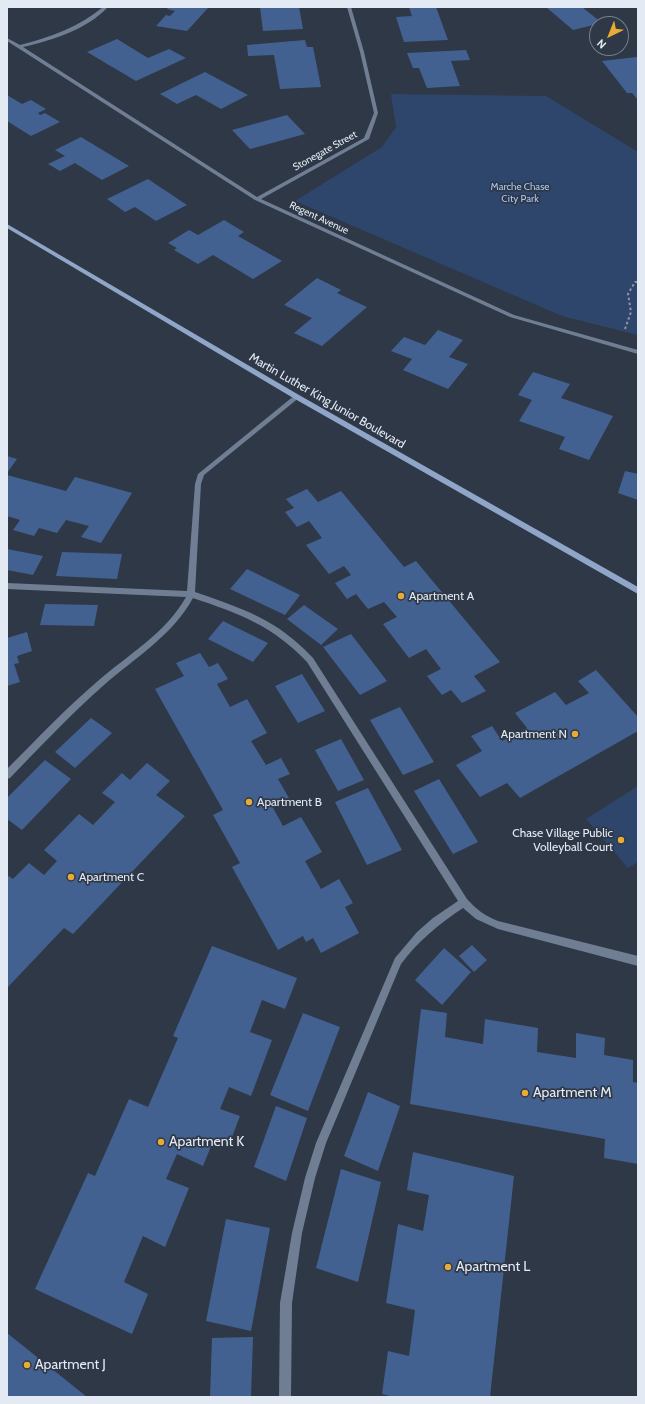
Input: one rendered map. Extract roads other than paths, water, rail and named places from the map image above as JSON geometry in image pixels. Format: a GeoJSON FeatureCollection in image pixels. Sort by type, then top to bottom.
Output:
{"type":"FeatureCollection","features":[{"type":"Feature","properties":{"kind":"main road","name":"Martin Luther King Junior Boulevard"},"geometry":{"type":"LineString","coordinates":[[7,226],[297,397],[638,591]]}},
{"type":"Feature","properties":{"kind":"street"},"geometry":{"type":"LineString","coordinates":[[19,46],[45,41],[72,31],[93,19],[106,7]]}},
{"type":"Feature","properties":{"kind":"street","name":"Stonegate Street"},"geometry":{"type":"LineString","coordinates":[[257,199],[366,138],[376,113],[362,52],[348,7]]}},
{"type":"Feature","properties":{"kind":"street","name":"Regent Avenue"},"geometry":{"type":"LineString","coordinates":[[7,39],[257,199],[512,316],[638,352]]}},
{"type":"Feature","properties":{"kind":"street"},"geometry":{"type":"LineString","coordinates":[[7,775],[85,698],[168,626],[187,604],[192,594],[198,484],[201,474],[297,397]]}},
{"type":"Feature","properties":{"kind":"street"},"geometry":{"type":"LineString","coordinates":[[7,586],[192,594],[254,616],[273,626],[300,648],[310,660],[469,910],[487,922],[638,961]]}},
{"type":"Feature","properties":{"kind":"street"},"geometry":{"type":"LineString","coordinates":[[285,1397],[286,1304],[290,1270],[302,1212],[321,1143],[398,960],[414,940],[431,925],[464,902]]}},
{"type":"Feature","properties":{"kind":"place","name":"Apartment A"},"geometry":{"type":"Point","coordinates":[401,596]}},
{"type":"Feature","properties":{"kind":"place","name":"Apartment N"},"geometry":{"type":"Point","coordinates":[575,734]}},
{"type":"Feature","properties":{"kind":"place","name":"Apartment B"},"geometry":{"type":"Point","coordinates":[249,802]}},
{"type":"Feature","properties":{"kind":"place","name":"Chase Village Public Volleyball Court"},"geometry":{"type":"Point","coordinates":[621,840]}},
{"type":"Feature","properties":{"kind":"place","name":"Apartment C"},"geometry":{"type":"Point","coordinates":[71,877]}},
{"type":"Feature","properties":{"kind":"place","name":"Apartment M"},"geometry":{"type":"Point","coordinates":[525,1093]}},
{"type":"Feature","properties":{"kind":"place","name":"Apartment K"},"geometry":{"type":"Point","coordinates":[161,1142]}},
{"type":"Feature","properties":{"kind":"place","name":"Apartment L"},"geometry":{"type":"Point","coordinates":[448,1267]}},
{"type":"Feature","properties":{"kind":"place","name":"Apartment J"},"geometry":{"type":"Point","coordinates":[27,1365]}},
{"type":"Feature","properties":{"kind":"park label","name":"Marche Chase City Park"},"geometry":{"type":"Point","coordinates":[520,192]}}]}
